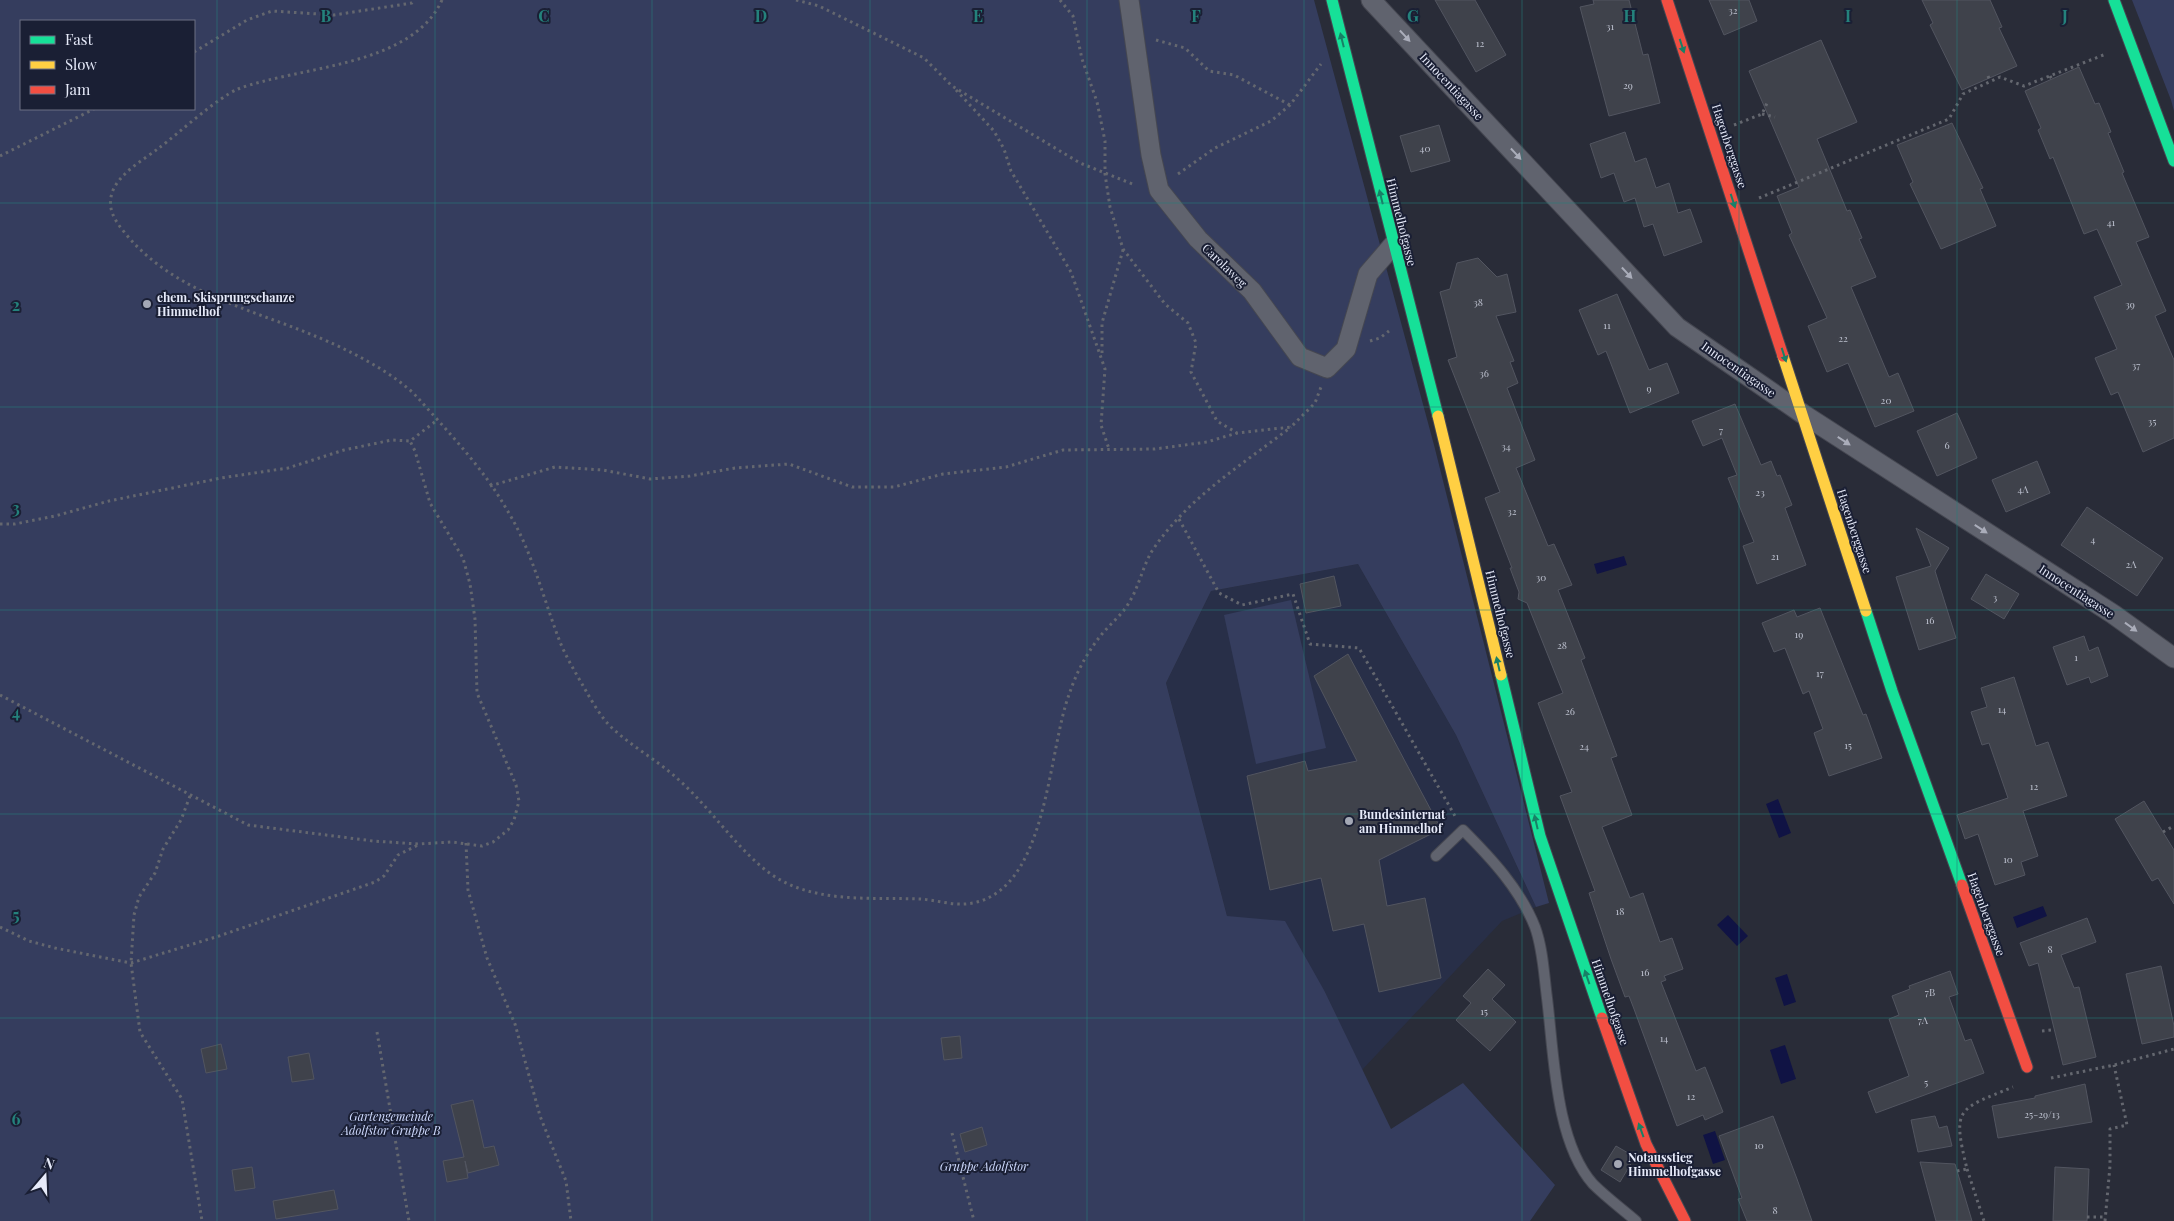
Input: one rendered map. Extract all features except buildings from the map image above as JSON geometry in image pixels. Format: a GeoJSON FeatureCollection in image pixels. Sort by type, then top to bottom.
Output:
{"type":"FeatureCollection","features":[{"type":"Feature","properties":{"kind":"street","name":"Carolaweg"},"geometry":{"type":"LineString","coordinates":[[1129,0],[1151,155],[1159,190],[1198,239],[1252,291],[1300,356],[1327,368]]}},
{"type":"Feature","properties":{"kind":"street","name":"Himmelhofgasse"},"geometry":{"type":"LineString","coordinates":[[1332,0],[1410,314],[1451,468],[1540,836],[1646,1144],[1685,1221]]}},
{"type":"Feature","properties":{"kind":"street","name":"Innocentiagasse"},"geometry":{"type":"LineString","coordinates":[[1372,0],[1677,327],[1803,414],[2114,614],[2174,658]]}},
{"type":"Feature","properties":{"kind":"street","name":"Hagenberggasse"},"geometry":{"type":"LineString","coordinates":[[1667,0],[1892,691],[2027,1067]]}},
{"type":"Feature","properties":{"kind":"street"},"geometry":{"type":"LineString","coordinates":[[2114,0],[2174,161]]}},
{"type":"Feature","properties":{"kind":"street"},"geometry":{"type":"LineString","coordinates":[[1327,368],[1346,349],[1368,274],[1393,245]]}},
{"type":"Feature","properties":{"kind":"lane"},"geometry":{"type":"LineString","coordinates":[[1436,856],[1463,830],[1492,858],[1535,927],[1542,960],[1567,1135],[1575,1156],[1593,1184],[1636,1221]]}},
{"type":"Feature","properties":{"kind":"path"},"geometry":{"type":"LineString","coordinates":[[195,51],[247,20],[272,11],[334,14],[412,3],[416,0]]}},
{"type":"Feature","properties":{"kind":"path"},"geometry":{"type":"LineString","coordinates":[[442,0],[434,16],[389,50],[233,91],[124,176],[112,193],[110,205],[114,219],[131,240],[186,284],[257,315],[320,337],[379,369],[414,393],[476,466],[508,511],[534,569],[563,649],[589,696],[610,725],[660,762],[689,788],[742,849],[769,873],[804,892],[822,895],[931,900],[966,904],[996,895],[1020,868],[1035,840],[1068,696],[1080,667],[1100,637],[1129,605],[1151,553],[1200,495],[1291,427],[1315,404],[1327,368]]}},
{"type":"Feature","properties":{"kind":"path"},"geometry":{"type":"LineString","coordinates":[[796,0],[819,6],[924,58],[994,131],[1004,149],[1011,171],[1071,272],[1102,356],[1105,368],[1101,425],[1109,449]]}},
{"type":"Feature","properties":{"kind":"path"},"geometry":{"type":"LineString","coordinates":[[1060,0],[1072,16],[1082,59],[1096,102],[1104,141],[1105,174],[1110,207],[1123,249],[1164,304],[1188,323],[1196,343],[1191,372],[1217,421],[1236,433]]}},
{"type":"Feature","properties":{"kind":"path"},"geometry":{"type":"LineString","coordinates":[[952,86],[1080,164],[1139,187],[1159,190],[1185,167],[1214,148],[1271,121],[1290,106],[1341,36]]}},
{"type":"Feature","properties":{"kind":"path"},"geometry":{"type":"LineString","coordinates":[[1134,42],[1147,38],[1185,48],[1209,71],[1234,75],[1290,106]]}},
{"type":"Feature","properties":{"kind":"path"},"geometry":{"type":"LineString","coordinates":[[1776,192],[1949,119],[1963,94],[1990,81],[2000,77],[2024,86],[2130,44]]}},
{"type":"Feature","properties":{"kind":"path"},"geometry":{"type":"LineString","coordinates":[[1988,76],[1990,81]]}},
{"type":"Feature","properties":{"kind":"path"},"geometry":{"type":"LineString","coordinates":[[2050,76],[2053,81]]}},
{"type":"Feature","properties":{"kind":"path"},"geometry":{"type":"LineString","coordinates":[[1762,114],[1768,101]]}},
{"type":"Feature","properties":{"kind":"path"},"geometry":{"type":"LineString","coordinates":[[0,156],[92,110]]}},
{"type":"Feature","properties":{"kind":"path"},"geometry":{"type":"LineString","coordinates":[[1711,134],[1762,114],[1775,117]]}},
{"type":"Feature","properties":{"kind":"path"},"geometry":{"type":"LineString","coordinates":[[1923,130],[1926,136]]}},
{"type":"Feature","properties":{"kind":"path"},"geometry":{"type":"LineString","coordinates":[[1804,180],[1806,186]]}},
{"type":"Feature","properties":{"kind":"path"},"geometry":{"type":"LineString","coordinates":[[1102,356],[1102,323],[1123,249]]}},
{"type":"Feature","properties":{"kind":"path"},"geometry":{"type":"LineString","coordinates":[[1346,349],[1380,338],[1410,314]]}},
{"type":"Feature","properties":{"kind":"path"},"geometry":{"type":"LineString","coordinates":[[0,524],[15,524],[55,516],[108,501],[221,478],[288,468],[344,450],[392,440],[410,441],[436,421]]}},
{"type":"Feature","properties":{"kind":"path"},"geometry":{"type":"LineString","coordinates":[[490,486],[555,467],[603,470],[650,479],[690,476],[735,468],[789,464],[852,486],[894,487],[943,474],[1006,467],[1063,450],[1156,449],[1207,442],[1236,433],[1291,427]]}},
{"type":"Feature","properties":{"kind":"path"},"geometry":{"type":"LineString","coordinates":[[0,695],[190,796],[248,824],[373,841],[418,844],[466,843],[482,846],[493,842],[508,830],[514,820],[520,801],[516,785],[478,693],[474,619],[470,584],[464,558],[430,503],[415,451],[410,441]]}},
{"type":"Feature","properties":{"kind":"path"},"geometry":{"type":"LineString","coordinates":[[1179,519],[1219,593],[1242,604],[1293,594],[1310,644],[1359,648],[1463,830]]}},
{"type":"Feature","properties":{"kind":"path"},"geometry":{"type":"LineString","coordinates":[[190,796],[181,820],[163,849],[154,874],[139,897],[134,915],[131,963],[140,1032],[182,1100],[202,1221]]}},
{"type":"Feature","properties":{"kind":"path"},"geometry":{"type":"LineString","coordinates":[[2163,832],[2174,826]]}},
{"type":"Feature","properties":{"kind":"path"},"geometry":{"type":"LineString","coordinates":[[466,843],[468,890],[487,958],[515,1024],[540,1116],[566,1182],[571,1221]]}},
{"type":"Feature","properties":{"kind":"path"},"geometry":{"type":"LineString","coordinates":[[0,927],[29,941],[131,963],[218,936],[375,882],[384,876],[398,855],[418,844]]}},
{"type":"Feature","properties":{"kind":"path"},"geometry":{"type":"LineString","coordinates":[[377,1032],[409,1221]]}},
{"type":"Feature","properties":{"kind":"path"},"geometry":{"type":"LineString","coordinates":[[2069,1075],[2114,1066],[2174,1049]]}},
{"type":"Feature","properties":{"kind":"path"},"geometry":{"type":"LineString","coordinates":[[2087,1217],[2106,1219],[2110,1129],[2127,1125],[2114,1066]]}},
{"type":"Feature","properties":{"kind":"path"},"geometry":{"type":"LineString","coordinates":[[1984,1221],[1967,1169],[1958,1135],[1958,1124],[1962,1113],[1972,1103],[1987,1098]]}},
{"type":"Feature","properties":{"kind":"path"},"geometry":{"type":"LineString","coordinates":[[952,1133],[974,1221]]}},
{"type":"Feature","properties":{"kind":"path"},"geometry":{"type":"LineString","coordinates":[[1957,1171],[1967,1169]]}},
{"type":"Feature","properties":{"kind":"shaded area"},"geometry":{"type":"Polygon","coordinates":[[[1624,556],[1627,565],[1597,574],[1594,564],[1624,556]]]}},
{"type":"Feature","properties":{"kind":"shaded area","name":"Bundesinternat am Himmelhof"},"geometry":{"type":"Polygon","coordinates":[[[1358,564],[1456,735],[1536,907],[1502,921],[1362,1070],[1325,992],[1227,916],[1166,683],[1211,591],[1358,564]]]}},
{"type":"Feature","properties":{"kind":"shaded area"},"geometry":{"type":"Polygon","coordinates":[[[1778,799],[1791,833],[1779,838],[1766,804],[1778,799]]]}},
{"type":"Feature","properties":{"kind":"shaded area"},"geometry":{"type":"Polygon","coordinates":[[[2043,906],[2047,916],[2017,928],[2013,917],[2043,906]]]}},
{"type":"Feature","properties":{"kind":"shaded area"},"geometry":{"type":"Polygon","coordinates":[[[1728,915],[1748,936],[1737,946],[1717,925],[1728,915]]]}},
{"type":"Feature","properties":{"kind":"shaded area"},"geometry":{"type":"Polygon","coordinates":[[[1787,974],[1796,1002],[1784,1006],[1775,978],[1787,974]]]}},
{"type":"Feature","properties":{"kind":"shaded area"},"geometry":{"type":"Polygon","coordinates":[[[1785,1045],[1796,1079],[1781,1084],[1770,1050],[1785,1045]]]}},
{"type":"Feature","properties":{"kind":"shaded area"},"geometry":{"type":"Polygon","coordinates":[[[1715,1131],[1725,1160],[1713,1164],[1703,1135],[1715,1131]]]}},
{"type":"Feature","properties":{"kind":"green space"},"geometry":{"type":"Polygon","coordinates":[[[0,0],[1314,0],[1434,445],[1549,903],[1536,907],[1456,735],[1358,564],[1211,591],[1166,683],[1227,916],[1285,921],[1325,992],[1391,1129],[1463,1083],[1555,1185],[1530,1221],[0,1221],[0,0]]]}},
{"type":"Feature","properties":{"kind":"green space"},"geometry":{"type":"Polygon","coordinates":[[[2132,0],[2174,0],[2174,111],[2171,100],[2132,0]]]}},
{"type":"Feature","properties":{"kind":"green space"},"geometry":{"type":"Polygon","coordinates":[[[1291,600],[1326,748],[1256,764],[1224,615],[1291,600]]]}},
{"type":"Feature","properties":{"kind":"traffic: fast"},"geometry":{"type":"LineString","coordinates":[[1332,0],[1438,416]]}},
{"type":"Feature","properties":{"kind":"traffic: fast"},"geometry":{"type":"LineString","coordinates":[[2114,0],[2174,161]]}},
{"type":"Feature","properties":{"kind":"traffic: fast"},"geometry":{"type":"LineString","coordinates":[[1866,611],[1892,691],[1962,885]]}},
{"type":"Feature","properties":{"kind":"traffic: fast"},"geometry":{"type":"LineString","coordinates":[[1501,675],[1540,836],[1602,1018]]}},
{"type":"Feature","properties":{"kind":"traffic: slow"},"geometry":{"type":"LineString","coordinates":[[1783,356],[1866,611]]}},
{"type":"Feature","properties":{"kind":"traffic: slow"},"geometry":{"type":"LineString","coordinates":[[1438,416],[1501,675]]}},
{"type":"Feature","properties":{"kind":"traffic: jam"},"geometry":{"type":"LineString","coordinates":[[1667,0],[1783,356]]}},
{"type":"Feature","properties":{"kind":"traffic: jam"},"geometry":{"type":"LineString","coordinates":[[1962,885],[2027,1067]]}},
{"type":"Feature","properties":{"kind":"traffic: jam"},"geometry":{"type":"LineString","coordinates":[[1602,1018],[1646,1144],[1685,1221]]}},
{"type":"Feature","properties":{"kind":"place","name":"ehem. Skisprungschanze Himmelhof"},"geometry":{"type":"Point","coordinates":[147,304]}},
{"type":"Feature","properties":{"kind":"place","name":"Bundesinternat am Himmelhof"},"geometry":{"type":"Point","coordinates":[1349,821]}},
{"type":"Feature","properties":{"kind":"place","name":"Notausstieg Himmelhofgasse"},"geometry":{"type":"Point","coordinates":[1618,1164]}},
{"type":"Feature","properties":{"kind":"park label","name":"Gartengemeinde Adolfstor Gruppe B"},"geometry":{"type":"Point","coordinates":[391,1123]}},
{"type":"Feature","properties":{"kind":"park label","name":"Gruppe Adolfstor"},"geometry":{"type":"Point","coordinates":[984,1166]}}]}
